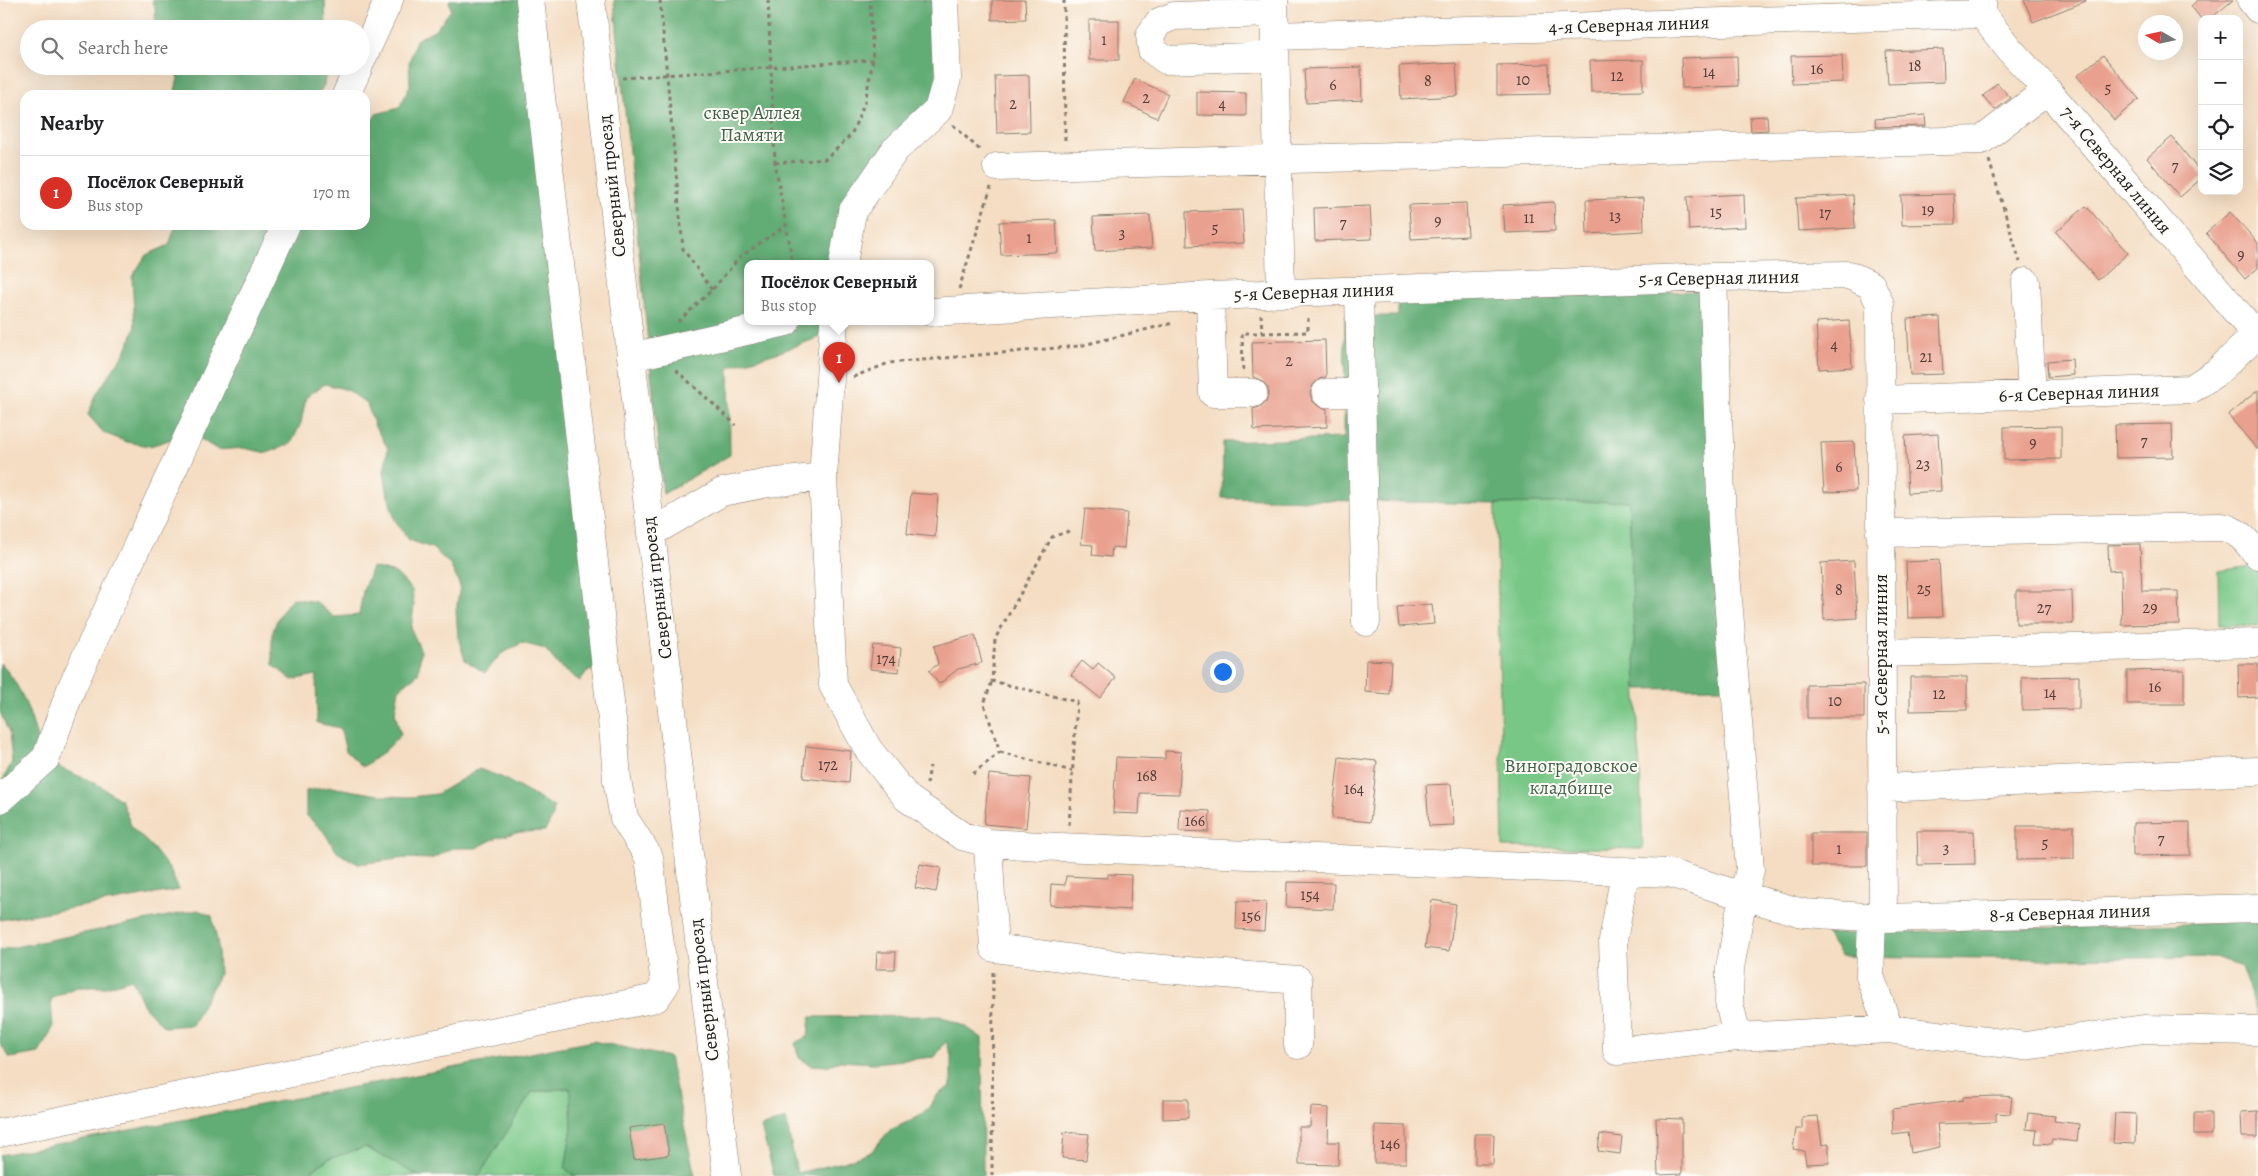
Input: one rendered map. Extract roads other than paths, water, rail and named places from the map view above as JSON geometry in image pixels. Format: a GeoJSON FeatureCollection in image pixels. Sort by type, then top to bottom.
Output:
{"type":"FeatureCollection","features":[{"type":"Feature","properties":{"kind":"street"},"geometry":{"type":"LineString","coordinates":[[370,41],[389,0]]}},
{"type":"Feature","properties":{"kind":"street"},"geometry":{"type":"LineString","coordinates":[[0,1133],[656,998],[665,986],[649,857],[624,818],[616,780],[614,738],[530,0]]}},
{"type":"Feature","properties":{"kind":"street","name":"Северный проезд"},"geometry":{"type":"LineString","coordinates":[[591,0],[643,354],[651,533],[727,1176]]}},
{"type":"Feature","properties":{"kind":"street"},"geometry":{"type":"LineString","coordinates":[[844,260],[852,212],[896,150],[938,110],[947,79],[944,0]]}},
{"type":"Feature","properties":{"kind":"street"},"geometry":{"type":"LineString","coordinates":[[2251,0],[2258,9]]}},
{"type":"Feature","properties":{"kind":"street","name":"4-я Северная линия"},"geometry":{"type":"LineString","coordinates":[[1275,26],[1770,10],[1982,7]]}},
{"type":"Feature","properties":{"kind":"street","name":"7-я Северная линия"},"geometry":{"type":"LineString","coordinates":[[1982,7],[2009,49],[2047,90],[2257,335]]}},
{"type":"Feature","properties":{"kind":"street"},"geometry":{"type":"LineString","coordinates":[[1275,26],[1283,293]]}},
{"type":"Feature","properties":{"kind":"street"},"geometry":{"type":"LineString","coordinates":[[348,90],[355,75]]}},
{"type":"Feature","properties":{"kind":"street"},"geometry":{"type":"LineString","coordinates":[[997,167],[1982,140],[2047,90]]}},
{"type":"Feature","properties":{"kind":"street"},"geometry":{"type":"LineString","coordinates":[[0,799],[46,758],[71,689],[284,230]]}},
{"type":"Feature","properties":{"kind":"street","name":"5-я Северная линия"},"geometry":{"type":"LineString","coordinates":[[942,311],[1210,296],[1713,277],[1849,275],[1871,285],[1880,304],[1882,788],[1877,918],[1870,976],[1889,1029]]}},
{"type":"Feature","properties":{"kind":"street"},"geometry":{"type":"LineString","coordinates":[[1713,277],[1722,525],[1750,870],[1743,896],[1730,968],[1729,1002],[1737,1037]]}},
{"type":"Feature","properties":{"kind":"street"},"geometry":{"type":"LineString","coordinates":[[2026,282],[2032,395]]}},
{"type":"Feature","properties":{"kind":"street"},"geometry":{"type":"LineString","coordinates":[[1359,290],[1366,622]]}},
{"type":"Feature","properties":{"kind":"street"},"geometry":{"type":"LineString","coordinates":[[1210,296],[1213,393],[1249,393]]}},
{"type":"Feature","properties":{"kind":"street"},"geometry":{"type":"LineString","coordinates":[[643,354],[773,325]]}},
{"type":"Feature","properties":{"kind":"street","name":"8-я Северная линия"},"geometry":{"type":"LineString","coordinates":[[834,325],[823,476],[832,685],[868,749],[907,798],[962,836],[988,843],[1067,848],[1668,873],[1803,913],[1877,918],[2258,908]]}},
{"type":"Feature","properties":{"kind":"street","name":"6-я Северная линия"},"geometry":{"type":"LineString","coordinates":[[1880,400],[2191,389],[2217,372],[2257,335]]}},
{"type":"Feature","properties":{"kind":"street"},"geometry":{"type":"LineString","coordinates":[[1326,393],[1362,393]]}},
{"type":"Feature","properties":{"kind":"street"},"geometry":{"type":"LineString","coordinates":[[651,533],[722,492],[768,483],[823,476]]}},
{"type":"Feature","properties":{"kind":"street"},"geometry":{"type":"LineString","coordinates":[[1880,533],[2221,527],[2232,529],[2242,536],[2258,556]]}},
{"type":"Feature","properties":{"kind":"street"},"geometry":{"type":"LineString","coordinates":[[1881,653],[2258,643]]}},
{"type":"Feature","properties":{"kind":"street"},"geometry":{"type":"LineString","coordinates":[[1882,788],[2258,771]]}},
{"type":"Feature","properties":{"kind":"street"},"geometry":{"type":"LineString","coordinates":[[988,843],[994,948],[1127,966],[1298,980],[1298,1045]]}},
{"type":"Feature","properties":{"kind":"street"},"geometry":{"type":"LineString","coordinates":[[1625,872],[1613,941],[1617,1051],[1737,1037],[1889,1029],[2025,1046],[2144,1029],[2258,1031]]}},
{"type":"Feature","properties":{"kind":"place","name":"Посёлок Северный"},"geometry":{"type":"Point","coordinates":[839,383]}},
{"type":"Feature","properties":{"kind":"park label","name":"сквер Аллея Памяти"},"geometry":{"type":"Point","coordinates":[752,124]}},
{"type":"Feature","properties":{"kind":"park label","name":"Виноградовское кладбище"},"geometry":{"type":"Point","coordinates":[1571,777]}}]}
